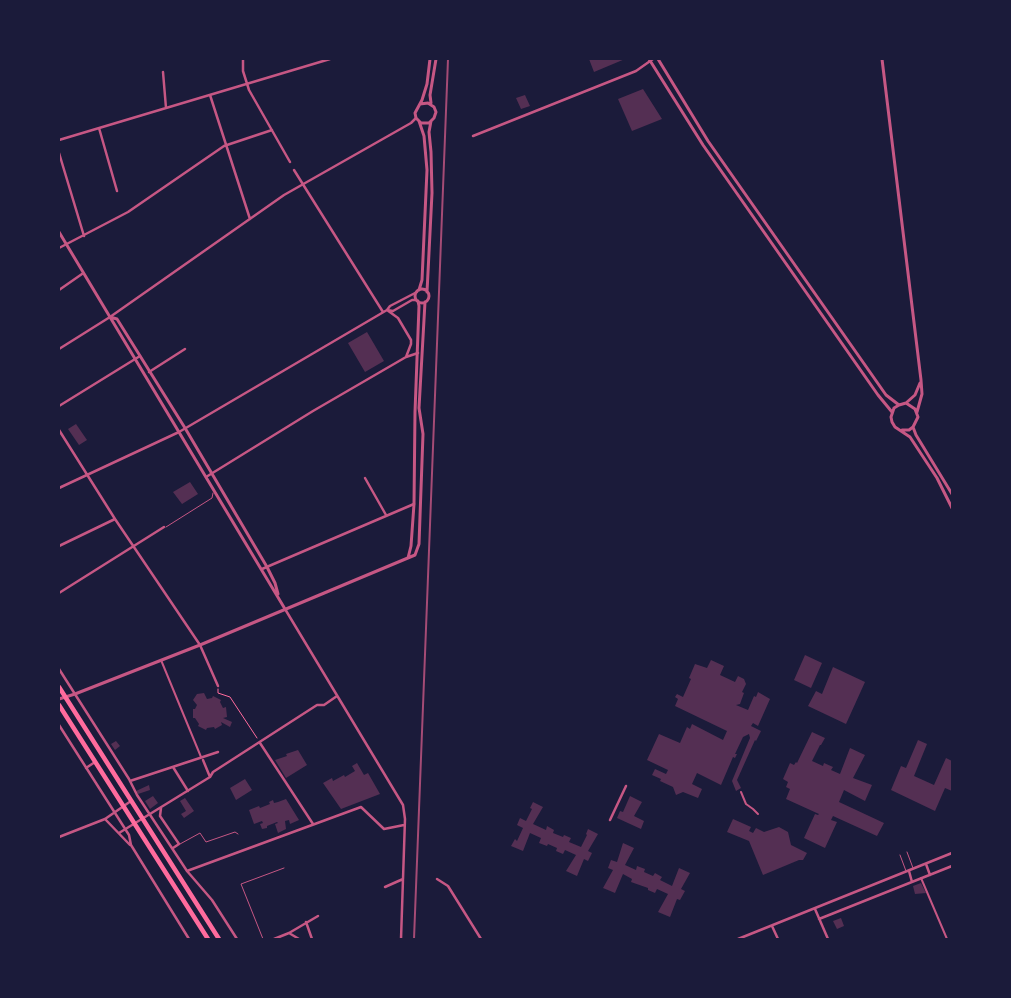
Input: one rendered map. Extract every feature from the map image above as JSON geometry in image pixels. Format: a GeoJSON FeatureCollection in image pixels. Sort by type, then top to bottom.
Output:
{"type":"FeatureCollection","features":[{"type":"Feature","properties":{"kind":"main road"},"geometry":{"type":"LineString","coordinates":[[59,687],[219,939]]}},
{"type":"Feature","properties":{"kind":"main road"},"geometry":{"type":"LineString","coordinates":[[59,705],[208,939]]}},
{"type":"Feature","properties":{"kind":"street"},"geometry":{"type":"LineString","coordinates":[[243,59],[247,82],[290,162]]}},
{"type":"Feature","properties":{"kind":"street"},"geometry":{"type":"LineString","coordinates":[[59,140],[210,95],[247,82],[330,59]]}},
{"type":"Feature","properties":{"kind":"street"},"geometry":{"type":"LineString","coordinates":[[408,558],[412,546],[414,504],[418,353],[417,301],[415,296],[422,280],[427,170],[424,136],[415,111],[420,104],[427,84],[430,59]]}},
{"type":"Feature","properties":{"kind":"street"},"geometry":{"type":"LineString","coordinates":[[59,699],[200,645],[415,555],[419,544],[424,434],[419,408],[425,302],[428,298],[432,188],[432,152],[429,132],[436,112],[431,104],[430,95],[436,59]]}},
{"type":"Feature","properties":{"kind":"street"},"geometry":{"type":"LineString","coordinates":[[474,136],[636,71],[651,59],[702,145],[878,395],[892,412],[892,422],[895,427],[910,437],[937,478],[952,508]]}},
{"type":"Feature","properties":{"kind":"street"},"geometry":{"type":"LineString","coordinates":[[658,59],[708,141],[886,394],[899,405]]}},
{"type":"Feature","properties":{"kind":"street"},"geometry":{"type":"LineString","coordinates":[[882,59],[922,394],[917,412],[917,422],[909,430],[902,430]]}},
{"type":"Feature","properties":{"kind":"street"},"geometry":{"type":"LineString","coordinates":[[163,72],[166,108]]}},
{"type":"Feature","properties":{"kind":"street"},"geometry":{"type":"LineString","coordinates":[[210,95],[250,219]]}},
{"type":"Feature","properties":{"kind":"street"},"geometry":{"type":"LineString","coordinates":[[420,104],[425,102],[431,104]]}},
{"type":"Feature","properties":{"kind":"street"},"geometry":{"type":"LineString","coordinates":[[418,119],[425,123],[431,122]]}},
{"type":"Feature","properties":{"kind":"street"},"geometry":{"type":"LineString","coordinates":[[59,349],[110,317],[302,183],[418,119]]}},
{"type":"Feature","properties":{"kind":"street"},"geometry":{"type":"LineString","coordinates":[[99,128],[117,191]]}},
{"type":"Feature","properties":{"kind":"street"},"geometry":{"type":"LineString","coordinates":[[59,248],[128,212],[226,145],[272,130]]}},
{"type":"Feature","properties":{"kind":"street"},"geometry":{"type":"LineString","coordinates":[[59,153],[84,236]]}},
{"type":"Feature","properties":{"kind":"street"},"geometry":{"type":"LineString","coordinates":[[294,170],[383,312]]}},
{"type":"Feature","properties":{"kind":"street"},"geometry":{"type":"LineString","coordinates":[[59,232],[82,274],[136,359],[400,798],[405,812],[402,939]]}},
{"type":"Feature","properties":{"kind":"street"},"geometry":{"type":"LineString","coordinates":[[59,290],[82,274]]}},
{"type":"Feature","properties":{"kind":"street"},"geometry":{"type":"LineString","coordinates":[[388,310],[390,306],[418,291],[424,290],[427,292]]}},
{"type":"Feature","properties":{"kind":"street"},"geometry":{"type":"LineString","coordinates":[[59,488],[179,432],[383,312],[393,311],[412,300],[425,302]]}},
{"type":"Feature","properties":{"kind":"street"},"geometry":{"type":"LineString","coordinates":[[388,310],[398,318],[410,340],[411,344],[406,357]]}},
{"type":"Feature","properties":{"kind":"street"},"geometry":{"type":"LineString","coordinates":[[110,317],[117,319],[185,428],[267,567],[275,583],[280,600]]}},
{"type":"Feature","properties":{"kind":"street"},"geometry":{"type":"LineString","coordinates":[[150,372],[185,349]]}},
{"type":"Feature","properties":{"kind":"street"},"geometry":{"type":"LineString","coordinates":[[206,476],[406,357],[418,353]]}},
{"type":"Feature","properties":{"kind":"street"},"geometry":{"type":"LineString","coordinates":[[59,406],[140,356]]}},
{"type":"Feature","properties":{"kind":"street"},"geometry":{"type":"LineString","coordinates":[[892,412],[915,395],[921,380]]}},
{"type":"Feature","properties":{"kind":"street"},"geometry":{"type":"LineString","coordinates":[[906,403],[917,412]]}},
{"type":"Feature","properties":{"kind":"street"},"geometry":{"type":"LineString","coordinates":[[913,427],[952,494]]}},
{"type":"Feature","properties":{"kind":"street"},"geometry":{"type":"LineString","coordinates":[[59,430],[115,519],[200,645],[218,686]]}},
{"type":"Feature","properties":{"kind":"street"},"geometry":{"type":"LineString","coordinates":[[365,478],[386,516]]}},
{"type":"Feature","properties":{"kind":"street"},"geometry":{"type":"LineString","coordinates":[[262,569],[414,504]]}},
{"type":"Feature","properties":{"kind":"street"},"geometry":{"type":"LineString","coordinates":[[59,546],[115,519]]}},
{"type":"Feature","properties":{"kind":"street"},"geometry":{"type":"LineString","coordinates":[[59,593],[165,527]]}},
{"type":"Feature","properties":{"kind":"street"},"geometry":{"type":"LineString","coordinates":[[161,660],[210,777]]}},
{"type":"Feature","properties":{"kind":"street"},"geometry":{"type":"LineString","coordinates":[[59,668],[131,785],[187,871],[212,900],[237,939]]}},
{"type":"Feature","properties":{"kind":"street"},"geometry":{"type":"LineString","coordinates":[[119,834],[210,777],[213,772],[317,705],[324,705],[337,696]]}},
{"type":"Feature","properties":{"kind":"street"},"geometry":{"type":"LineString","coordinates":[[59,725],[126,830],[130,838],[130,845]]}},
{"type":"Feature","properties":{"kind":"street"},"geometry":{"type":"LineString","coordinates":[[260,743],[313,824]]}},
{"type":"Feature","properties":{"kind":"street"},"geometry":{"type":"LineString","coordinates":[[130,781],[202,759],[218,752]]}},
{"type":"Feature","properties":{"kind":"street"},"geometry":{"type":"LineString","coordinates":[[86,768],[95,762]]}},
{"type":"Feature","properties":{"kind":"street"},"geometry":{"type":"LineString","coordinates":[[173,767],[188,791]]}},
{"type":"Feature","properties":{"kind":"street"},"geometry":{"type":"LineString","coordinates":[[610,820],[626,786]]}},
{"type":"Feature","properties":{"kind":"street"},"geometry":{"type":"LineString","coordinates":[[741,792],[746,804],[758,814]]}},
{"type":"Feature","properties":{"kind":"street"},"geometry":{"type":"LineString","coordinates":[[59,837],[105,819],[132,801]]}},
{"type":"Feature","properties":{"kind":"street"},"geometry":{"type":"LineString","coordinates":[[187,871],[361,807],[384,829],[405,824]]}},
{"type":"Feature","properties":{"kind":"street"},"geometry":{"type":"LineString","coordinates":[[161,808],[160,816],[179,844],[172,848]]}},
{"type":"Feature","properties":{"kind":"street"},"geometry":{"type":"LineString","coordinates":[[105,819],[130,845],[189,939]]}},
{"type":"Feature","properties":{"kind":"street"},"geometry":{"type":"LineString","coordinates":[[738,939],[952,853]]}},
{"type":"Feature","properties":{"kind":"street"},"geometry":{"type":"LineString","coordinates":[[926,864],[930,875]]}},
{"type":"Feature","properties":{"kind":"street"},"geometry":{"type":"LineString","coordinates":[[819,919],[952,866]]}},
{"type":"Feature","properties":{"kind":"street"},"geometry":{"type":"LineString","coordinates":[[907,871],[912,882]]}},
{"type":"Feature","properties":{"kind":"street"},"geometry":{"type":"LineString","coordinates":[[922,878],[947,939]]}},
{"type":"Feature","properties":{"kind":"street"},"geometry":{"type":"LineString","coordinates":[[385,887],[403,879]]}},
{"type":"Feature","properties":{"kind":"street"},"geometry":{"type":"LineString","coordinates":[[437,879],[448,886],[481,939]]}},
{"type":"Feature","properties":{"kind":"street"},"geometry":{"type":"LineString","coordinates":[[815,909],[828,939]]}},
{"type":"Feature","properties":{"kind":"street"},"geometry":{"type":"LineString","coordinates":[[274,939],[289,933],[318,916]]}},
{"type":"Feature","properties":{"kind":"street"},"geometry":{"type":"LineString","coordinates":[[306,922],[312,939]]}},
{"type":"Feature","properties":{"kind":"street"},"geometry":{"type":"LineString","coordinates":[[772,926],[778,939]]}},
{"type":"Feature","properties":{"kind":"street"},"geometry":{"type":"LineString","coordinates":[[289,933],[299,939]]}},
{"type":"Feature","properties":{"kind":"lane"},"geometry":{"type":"LineString","coordinates":[[165,527],[212,498],[214,491]]}},
{"type":"Feature","properties":{"kind":"lane"},"geometry":{"type":"LineString","coordinates":[[179,844],[200,833],[206,842],[235,832],[238,834]]}},
{"type":"Feature","properties":{"kind":"lane"},"geometry":{"type":"LineString","coordinates":[[907,852],[913,869]]}},
{"type":"Feature","properties":{"kind":"lane"},"geometry":{"type":"LineString","coordinates":[[900,855],[907,871]]}},
{"type":"Feature","properties":{"kind":"lane"},"geometry":{"type":"LineString","coordinates":[[263,939],[241,884],[284,868]]}},
{"type":"Feature","properties":{"kind":"path"},"geometry":{"type":"LineString","coordinates":[[218,686],[218,693],[230,696],[260,743]]}},
{"type":"Feature","properties":{"kind":"building"},"geometry":{"type":"Polygon","coordinates":[[[589,59],[625,59],[594,72],[589,59]]]}},
{"type":"Feature","properties":{"kind":"building"},"geometry":{"type":"Polygon","coordinates":[[[643,89],[662,119],[632,131],[618,99],[643,89]]]}},
{"type":"Feature","properties":{"kind":"building"},"geometry":{"type":"Polygon","coordinates":[[[525,95],[530,106],[521,109],[516,98],[525,95]]]}},
{"type":"Feature","properties":{"kind":"building"},"geometry":{"type":"Polygon","coordinates":[[[367,332],[384,361],[365,372],[348,343],[367,332]]]}},
{"type":"Feature","properties":{"kind":"building"},"geometry":{"type":"Polygon","coordinates":[[[76,424],[87,440],[79,445],[68,429],[76,424]]]}},
{"type":"Feature","properties":{"kind":"building"},"geometry":{"type":"Polygon","coordinates":[[[190,482],[198,494],[182,504],[173,492],[190,482]]]}},
{"type":"Feature","properties":{"kind":"building"},"geometry":{"type":"Polygon","coordinates":[[[805,655],[822,663],[811,688],[794,680],[805,655]]]}},
{"type":"Feature","properties":{"kind":"building"},"geometry":{"type":"Polygon","coordinates":[[[711,660],[724,666],[720,675],[735,682],[738,676],[744,679],[746,684],[742,692],[744,693],[740,704],[736,705],[748,710],[754,696],[756,697],[758,692],[770,699],[758,726],[753,723],[751,726],[761,731],[737,780],[741,788],[736,791],[732,781],[750,738],[749,734],[743,737],[735,754],[737,754],[735,758],[733,757],[721,785],[697,773],[692,784],[702,789],[698,798],[683,792],[676,795],[673,787],[652,775],[655,769],[666,774],[668,770],[647,760],[659,734],[680,743],[687,727],[690,729],[692,724],[723,740],[727,731],[675,706],[678,699],[675,697],[677,694],[683,697],[695,664],[707,668],[711,660]]]}},
{"type":"Feature","properties":{"kind":"building"},"geometry":{"type":"Polygon","coordinates":[[[833,667],[865,682],[846,724],[808,706],[816,691],[822,694],[833,667]]]}},
{"type":"Feature","properties":{"kind":"building"},"geometry":{"type":"Polygon","coordinates":[[[204,693],[207,699],[213,696],[221,700],[223,708],[226,707],[227,717],[223,718],[232,722],[230,727],[221,722],[222,725],[215,729],[214,727],[207,728],[206,730],[198,726],[199,724],[193,718],[193,709],[197,705],[193,700],[197,694],[204,693]]]}},
{"type":"Feature","properties":{"kind":"building"},"geometry":{"type":"Polygon","coordinates":[[[812,732],[825,738],[812,761],[823,766],[824,763],[833,767],[831,770],[840,774],[850,748],[865,755],[853,778],[872,785],[865,801],[844,790],[839,802],[884,823],[877,836],[833,816],[831,820],[837,822],[825,848],[804,838],[815,814],[819,814],[786,799],[790,789],[786,787],[788,782],[783,779],[790,763],[794,765],[797,763],[812,732]]]}},
{"type":"Feature","properties":{"kind":"building"},"geometry":{"type":"Polygon","coordinates":[[[918,740],[927,744],[914,776],[934,785],[946,758],[952,761],[952,791],[945,788],[935,811],[891,790],[901,766],[906,768],[918,740]]]}},
{"type":"Feature","properties":{"kind":"building"},"geometry":{"type":"Polygon","coordinates":[[[116,741],[120,746],[115,750],[111,744],[116,741]]]}},
{"type":"Feature","properties":{"kind":"building"},"geometry":{"type":"Polygon","coordinates":[[[298,750],[307,765],[286,778],[275,760],[298,750]]]}},
{"type":"Feature","properties":{"kind":"building"},"geometry":{"type":"Polygon","coordinates":[[[357,763],[364,775],[368,773],[380,794],[341,809],[323,783],[332,778],[333,781],[344,775],[345,777],[355,771],[352,766],[357,763]]]}},
{"type":"Feature","properties":{"kind":"building"},"geometry":{"type":"Polygon","coordinates":[[[245,779],[252,790],[236,800],[230,788],[245,779]]]}},
{"type":"Feature","properties":{"kind":"building"},"geometry":{"type":"Polygon","coordinates":[[[149,785],[150,790],[138,794],[136,791],[149,785]]]}},
{"type":"Feature","properties":{"kind":"building"},"geometry":{"type":"Polygon","coordinates":[[[153,796],[158,803],[150,809],[145,801],[153,796]]]}},
{"type":"Feature","properties":{"kind":"building"},"geometry":{"type":"Polygon","coordinates":[[[630,796],[642,802],[634,816],[644,821],[641,829],[617,818],[620,811],[623,812],[630,796]]]}},
{"type":"Feature","properties":{"kind":"building"},"geometry":{"type":"Polygon","coordinates":[[[185,798],[194,811],[184,818],[181,814],[186,811],[180,801],[185,798]]]}},
{"type":"Feature","properties":{"kind":"building"},"geometry":{"type":"Polygon","coordinates":[[[286,799],[299,820],[290,824],[289,820],[285,821],[286,829],[278,833],[275,824],[277,822],[262,829],[260,824],[263,823],[262,821],[254,824],[249,810],[270,804],[269,802],[273,800],[274,803],[286,799]]]}},
{"type":"Feature","properties":{"kind":"building"},"geometry":{"type":"Polygon","coordinates":[[[533,802],[543,807],[533,824],[546,830],[547,826],[554,830],[553,833],[571,838],[569,842],[581,847],[588,829],[598,834],[588,851],[592,853],[588,861],[584,859],[577,876],[566,871],[576,855],[565,850],[563,854],[556,851],[557,848],[539,843],[541,838],[530,833],[523,851],[511,846],[515,839],[517,841],[523,828],[517,825],[520,818],[526,821],[533,802]]]}},
{"type":"Feature","properties":{"kind":"building"},"geometry":{"type":"Polygon","coordinates":[[[733,819],[751,827],[749,831],[753,833],[756,828],[764,832],[779,827],[788,832],[791,845],[807,853],[803,860],[763,875],[749,841],[727,832],[733,819]]]}},
{"type":"Feature","properties":{"kind":"building"},"geometry":{"type":"Polygon","coordinates":[[[623,843],[634,848],[625,865],[636,870],[637,866],[645,869],[644,872],[653,876],[655,873],[662,877],[660,880],[672,886],[679,868],[690,873],[681,889],[685,891],[680,900],[677,899],[670,917],[658,912],[668,894],[657,889],[655,893],[648,890],[648,888],[631,882],[632,879],[623,874],[615,893],[603,888],[613,870],[608,868],[611,860],[617,862],[623,843]]]}},
{"type":"Feature","properties":{"kind":"building"},"geometry":{"type":"Polygon","coordinates":[[[921,883],[926,893],[915,894],[913,886],[921,883]]]}},
{"type":"Feature","properties":{"kind":"building"},"geometry":{"type":"Polygon","coordinates":[[[841,918],[844,926],[837,929],[833,921],[841,918]]]}},
{"type":"Feature","properties":{"kind":"railway"},"geometry":{"type":"LineString","coordinates":[[414,939],[448,59]]}}]}
